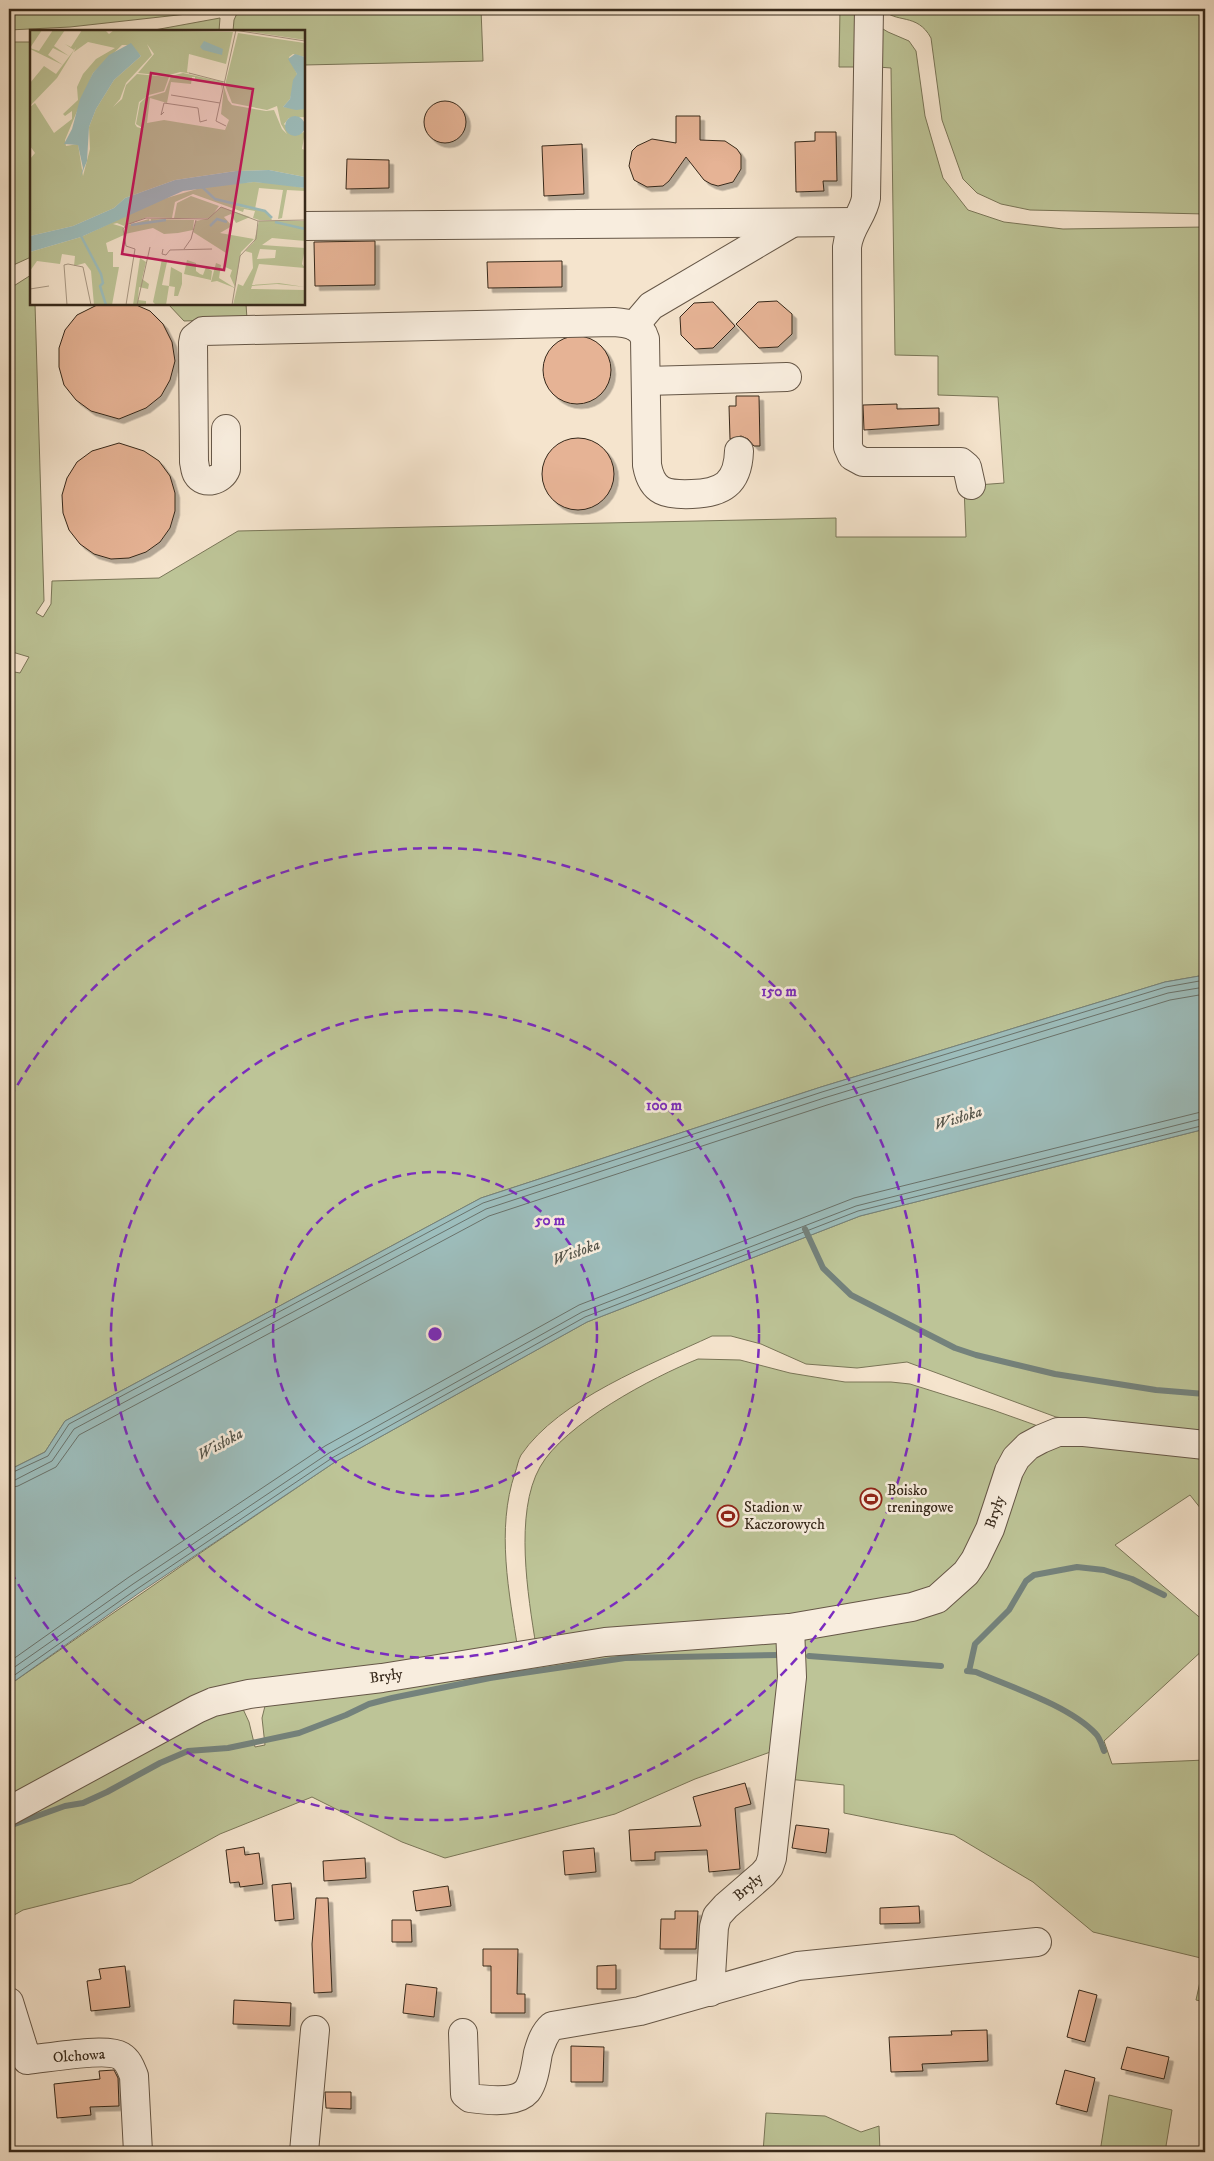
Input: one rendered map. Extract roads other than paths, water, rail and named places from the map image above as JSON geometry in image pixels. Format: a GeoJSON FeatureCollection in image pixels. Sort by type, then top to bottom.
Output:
{"type":"FeatureCollection","features":[{"type":"Feature","properties":{"kind":"street"},"geometry":{"type":"LineString","coordinates":[[869,9],[866,198],[862,211],[854,222],[847,247],[848,439],[850,452],[856,459],[864,462],[961,462],[967,467],[971,485]]}},
{"type":"Feature","properties":{"kind":"street"},"geometry":{"type":"LineString","coordinates":[[634,326],[651,306],[793,222]]}},
{"type":"Feature","properties":{"kind":"street"},"geometry":{"type":"LineString","coordinates":[[305,226],[854,222]]}},
{"type":"Feature","properties":{"kind":"street"},"geometry":{"type":"LineString","coordinates":[[226,429],[226,469],[224,475],[215,480],[201,478],[196,473],[194,462],[193,344],[194,338],[203,331],[614,322],[634,326],[642,332],[645,339],[646,465],[650,478],[663,492],[673,494],[705,494],[721,489],[732,478],[737,467],[739,452]]}},
{"type":"Feature","properties":{"kind":"street"},"geometry":{"type":"LineString","coordinates":[[646,382],[787,377]]}},
{"type":"Feature","properties":{"kind":"street","name":"Bryły"},"geometry":{"type":"LineString","coordinates":[[9,1812],[197,1708],[213,1702],[250,1694],[382,1678],[605,1642],[790,1628],[912,1607],[937,1599],[953,1586],[976,1560],[990,1529],[1009,1471],[1016,1458],[1028,1446],[1040,1438],[1058,1432],[1084,1432],[1205,1445]]}},
{"type":"Feature","properties":{"kind":"street","name":"Bryły"},"geometry":{"type":"LineString","coordinates":[[710,1992],[714,1926],[717,1916],[763,1874],[769,1867],[772,1858],[792,1677],[790,1628]]}},
{"type":"Feature","properties":{"kind":"street"},"geometry":{"type":"LineString","coordinates":[[463,2033],[465,2094],[470,2098],[509,2099],[520,2096],[527,2091],[531,2084],[546,2031],[552,2026],[640,2011],[798,1966],[1037,1942]]}},
{"type":"Feature","properties":{"kind":"street","name":"Olchowa"},"geometry":{"type":"LineString","coordinates":[[9,2002],[18,2061],[109,2052],[122,2057],[130,2065],[134,2076],[138,2152]]}},
{"type":"Feature","properties":{"kind":"street"},"geometry":{"type":"LineString","coordinates":[[304,2152],[315,2030]]}},
{"type":"Feature","properties":{"kind":"water","name":"Wisłoka"},"geometry":{"type":"Polygon","coordinates":[[[1205,975],[1205,1129],[860,1216],[587,1322],[335,1462],[139,1593],[9,1685],[9,1470],[45,1452],[65,1421],[481,1198],[821,1087],[1165,982],[1205,975]]]}},
{"type":"Feature","properties":{"kind":"waterway"},"geometry":{"type":"LineString","coordinates":[[805,1229],[823,1268],[851,1295],[955,1348],[1055,1374],[1156,1390],[1205,1394]]}},
{"type":"Feature","properties":{"kind":"waterway"},"geometry":{"type":"LineString","coordinates":[[969,1671],[975,1644],[1009,1610],[1026,1581],[1034,1575],[1077,1567],[1104,1570],[1132,1579],[1164,1595]]}},
{"type":"Feature","properties":{"kind":"waterway"},"geometry":{"type":"LineString","coordinates":[[9,1826],[65,1806],[83,1803],[160,1763],[188,1751],[228,1748],[299,1733],[369,1704],[392,1698],[490,1678],[625,1658],[779,1655]]}},
{"type":"Feature","properties":{"kind":"waterway"},"geometry":{"type":"LineString","coordinates":[[809,1656],[941,1666]]}},
{"type":"Feature","properties":{"kind":"waterway"},"geometry":{"type":"LineString","coordinates":[[967,1671],[976,1672],[1056,1706],[1085,1724],[1096,1734],[1104,1751]]}},
{"type":"Feature","properties":{"kind":"place","name":"Boisko treningowe"},"geometry":{"type":"Point","coordinates":[871,1499]}},
{"type":"Feature","properties":{"kind":"place","name":"Stadion w Kaczorowych"},"geometry":{"type":"Point","coordinates":[728,1516]}}]}
